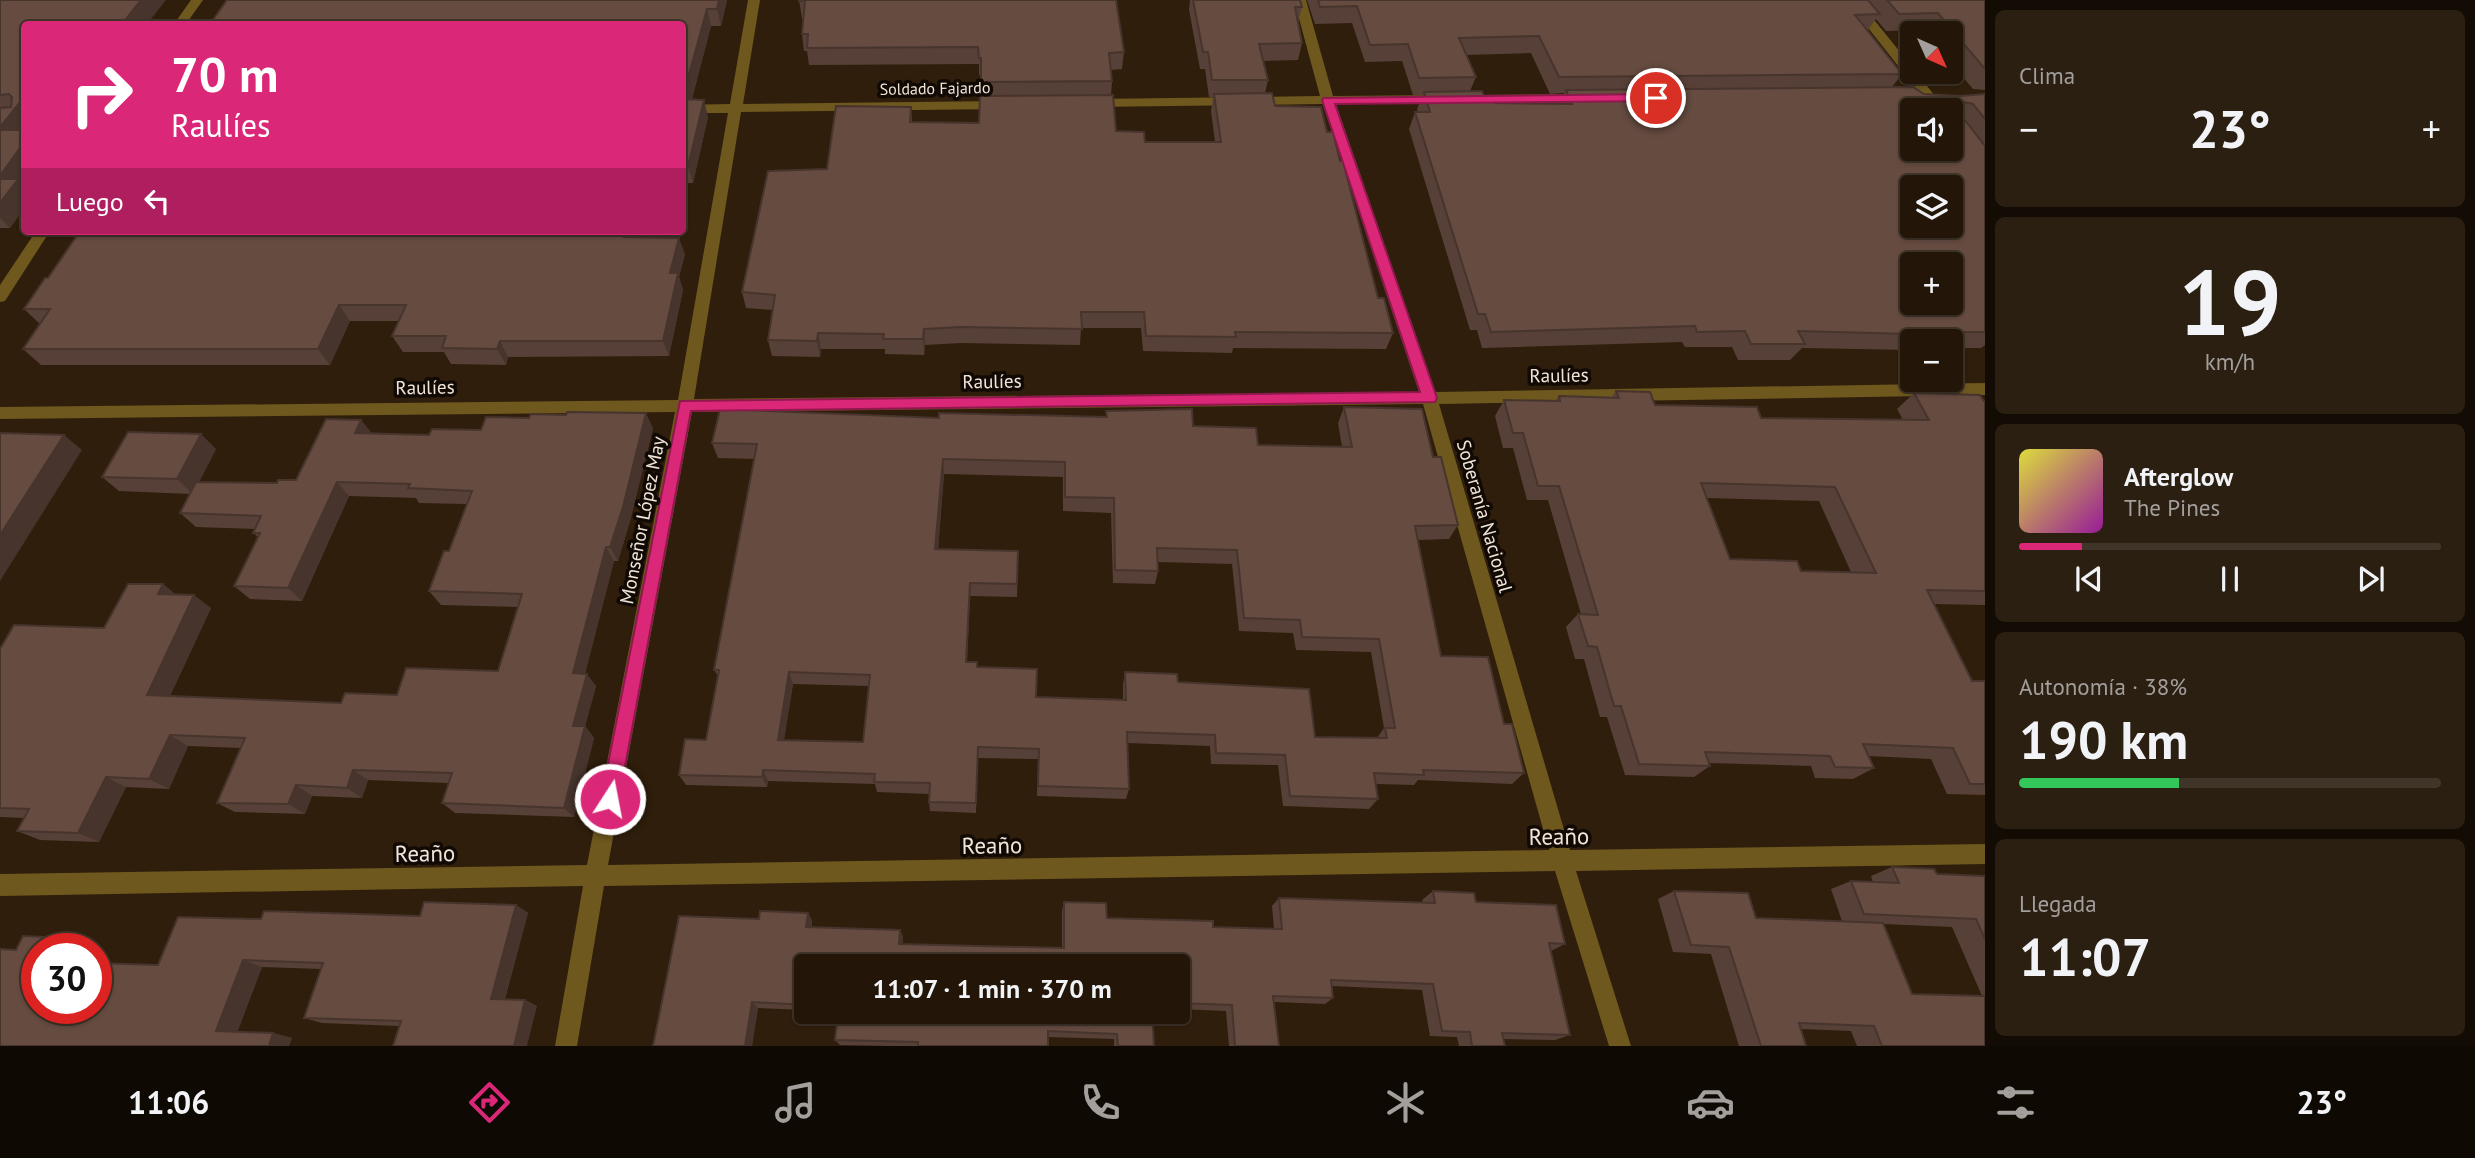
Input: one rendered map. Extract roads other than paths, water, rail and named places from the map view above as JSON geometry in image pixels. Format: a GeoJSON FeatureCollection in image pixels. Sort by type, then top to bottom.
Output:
{"type":"FeatureCollection","features":[{"type":"Feature","properties":{"kind":"street"},"geometry":{"type":"LineString","coordinates":[[182,21],[197,0]]}},
{"type":"Feature","properties":{"kind":"street","name":"Monseñor López May"},"geometry":{"type":"LineString","coordinates":[[566,1046],[595,877],[685,405],[754,0]]}},
{"type":"Feature","properties":{"kind":"street","name":"Soberanía Nacional"},"geometry":{"type":"LineString","coordinates":[[1300,0],[1328,100],[1429,398],[1563,862],[1620,1046]]}},
{"type":"Feature","properties":{"kind":"street"},"geometry":{"type":"LineString","coordinates":[[1852,0],[1925,98]]}},
{"type":"Feature","properties":{"kind":"street"},"geometry":{"type":"LineString","coordinates":[[1922,96],[1951,96]]}},
{"type":"Feature","properties":{"kind":"street"},"geometry":{"type":"LineString","coordinates":[[1080,104],[1593,98]]}},
{"type":"Feature","properties":{"kind":"street","name":"Soldado Fajardo"},"geometry":{"type":"LineString","coordinates":[[686,109],[1011,104]]}},
{"type":"Feature","properties":{"kind":"street"},"geometry":{"type":"LineString","coordinates":[[0,297],[40,235]]}},
{"type":"Feature","properties":{"kind":"street","name":"Raulíes"},"geometry":{"type":"LineString","coordinates":[[0,413],[1429,398],[1985,389]]}},
{"type":"Feature","properties":{"kind":"street","name":"Reaño"},"geometry":{"type":"LineString","coordinates":[[0,886],[1985,854]]}}]}
